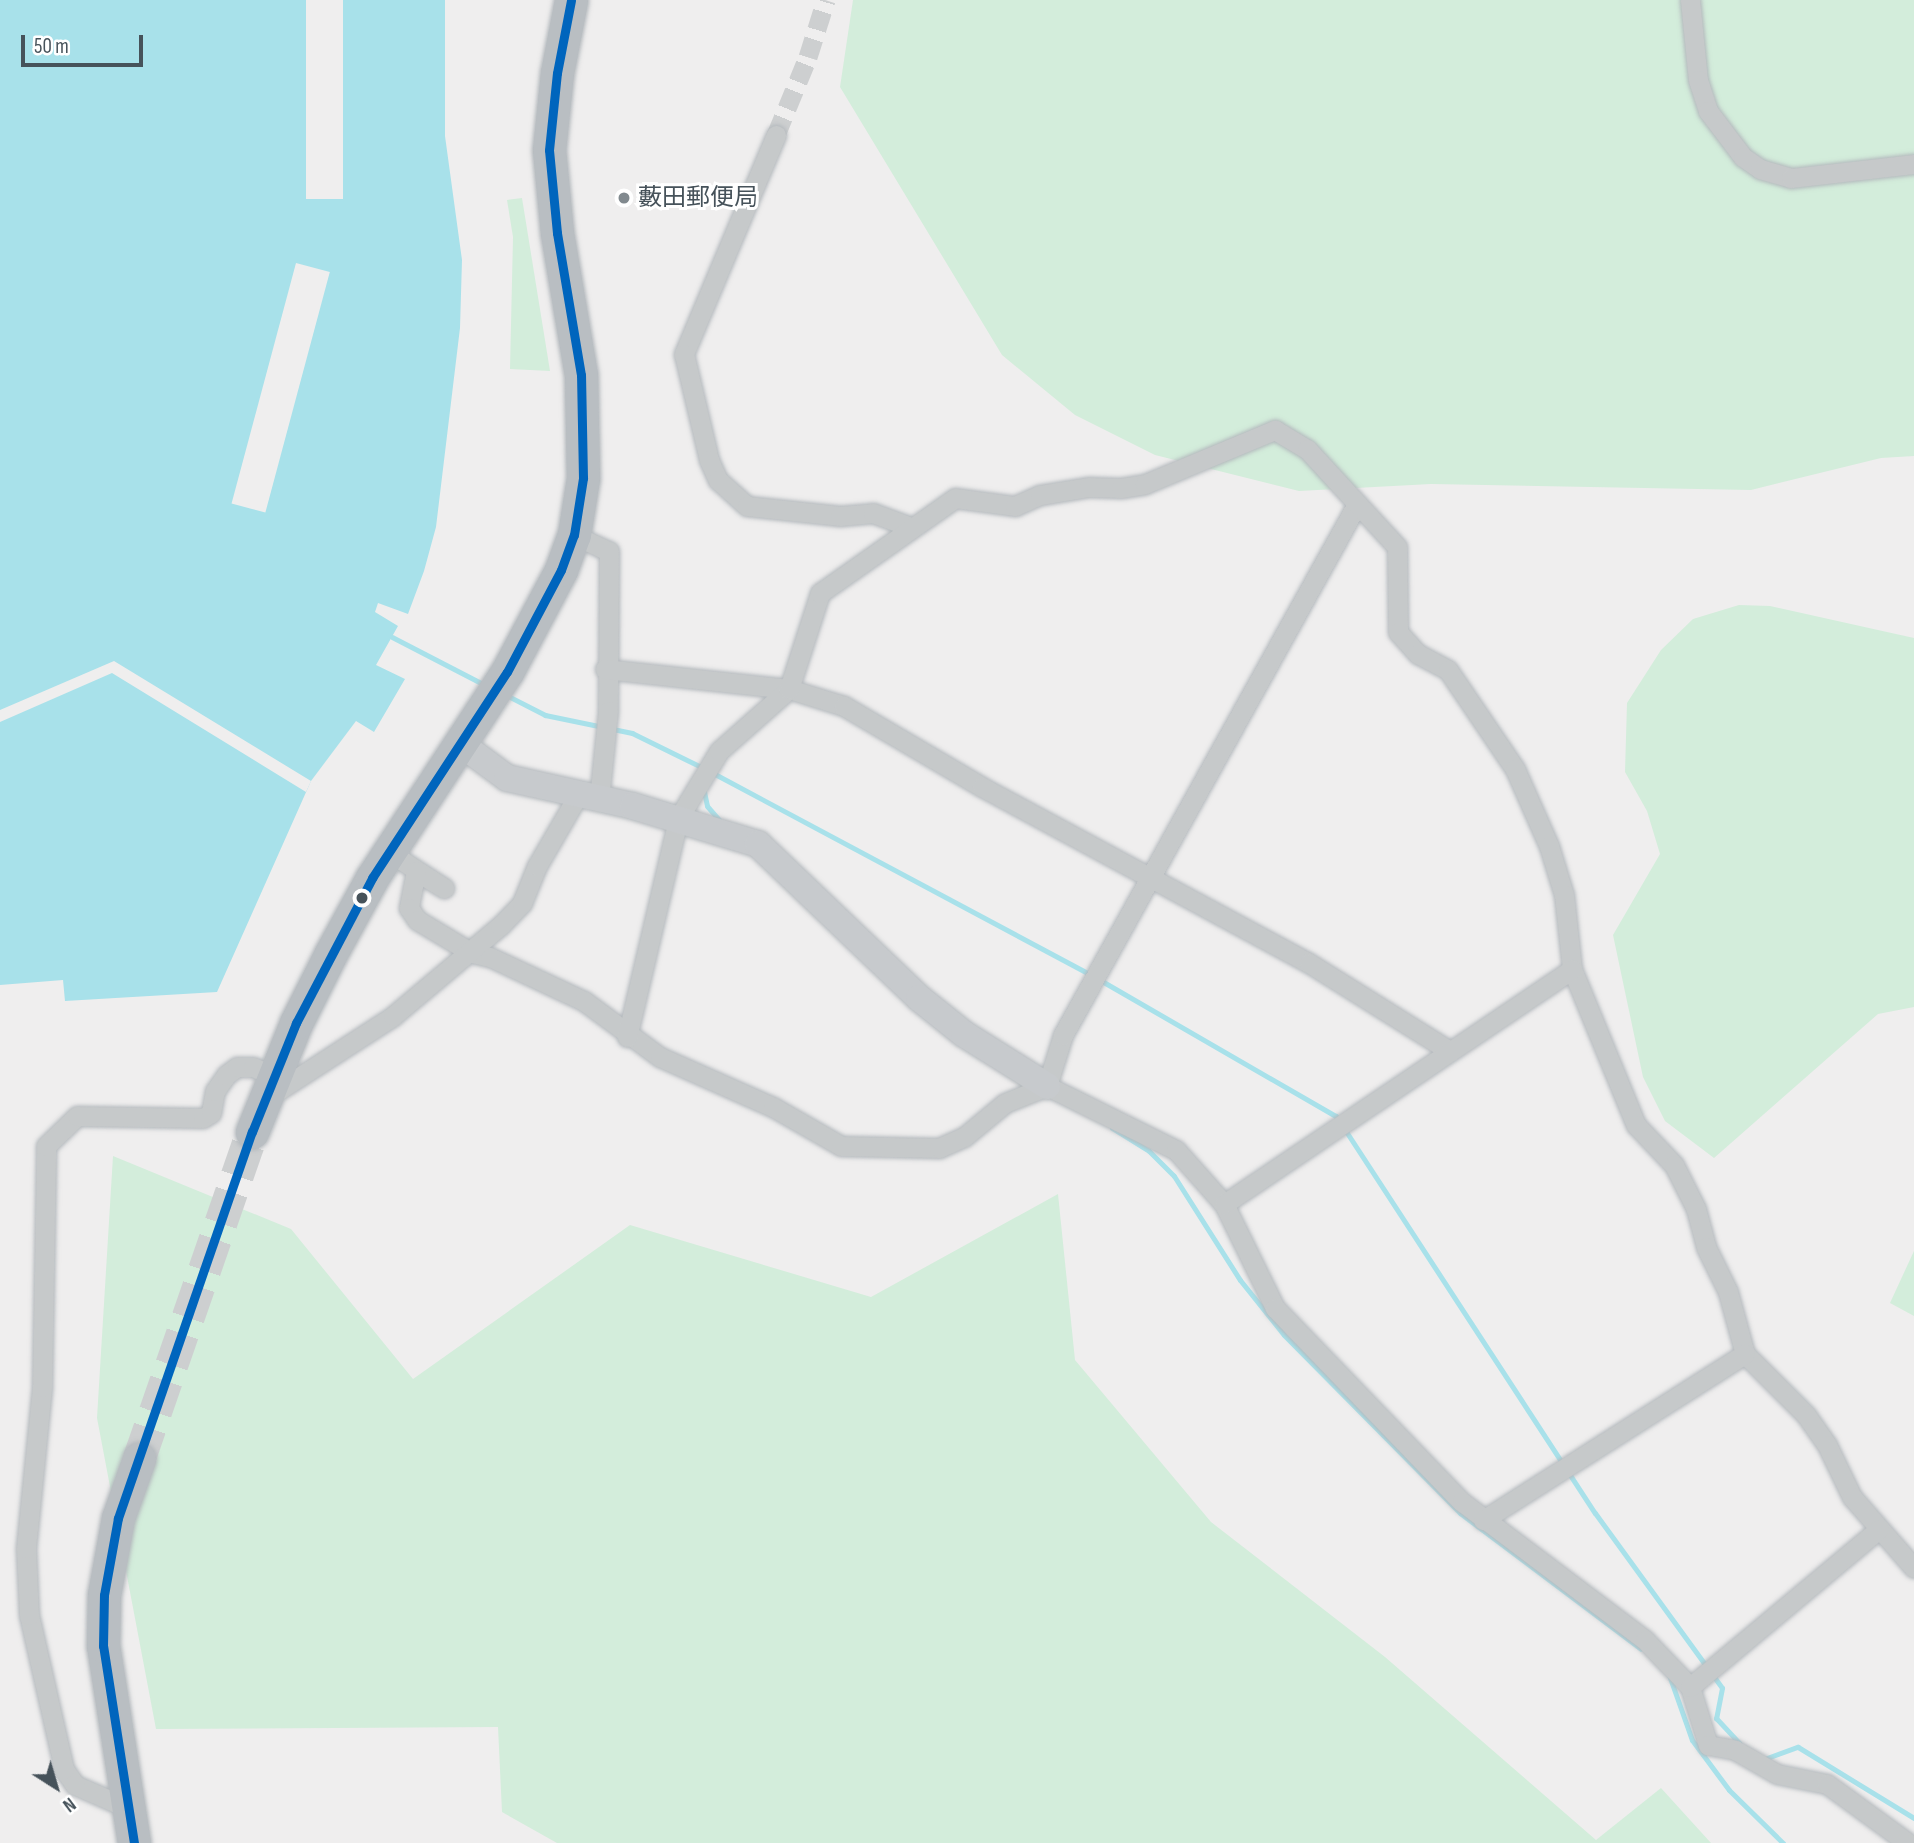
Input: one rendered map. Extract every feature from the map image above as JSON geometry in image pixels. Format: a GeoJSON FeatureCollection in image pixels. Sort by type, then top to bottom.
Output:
{"type":"FeatureCollection","features":[{"type":"Feature","properties":{"kind":"highway"},"geometry":{"type":"LineString","coordinates":[[252,1132],[269,1087],[330,955],[389,852],[507,672],[561,570],[574,535],[583,478],[582,388],[550,150],[557,73],[571,0]]}},
{"type":"Feature","properties":{"kind":"highway"},"geometry":{"type":"LineString","coordinates":[[134,1843],[103,1646],[104,1595],[118,1518],[139,1459]]}},
{"type":"Feature","properties":{"kind":"street"},"geometry":{"type":"LineString","coordinates":[[1690,0],[1698,80],[1708,111],[1743,157],[1760,169],[1791,178],[1914,164]]}},
{"type":"Feature","properties":{"kind":"street"},"geometry":{"type":"LineString","coordinates":[[776,135],[684,354],[709,460],[718,480],[747,506],[840,516],[873,513],[912,527]]}},
{"type":"Feature","properties":{"kind":"street"},"geometry":{"type":"LineString","coordinates":[[628,1037],[678,819],[719,751],[789,689],[820,593],[954,498],[1014,506],[1065,491],[1145,484],[1275,430],[1307,449],[1356,506],[1397,547],[1398,632],[1418,654],[1448,670],[1515,769],[1549,846],[1564,895],[1572,969],[1636,1125],[1674,1166],[1696,1209],[1706,1247],[1728,1292],[1745,1354],[1806,1415],[1827,1445],[1852,1497],[1914,1568]]}},
{"type":"Feature","properties":{"kind":"street"},"geometry":{"type":"LineString","coordinates":[[1047,1086],[1063,1034],[1152,878],[1356,506]]}},
{"type":"Feature","properties":{"kind":"street"},"geometry":{"type":"LineString","coordinates":[[128,1808],[75,1785],[64,1769],[29,1615],[26,1548],[42,1388],[46,1146],[77,1116],[203,1118],[211,1113],[215,1091],[226,1075],[237,1068],[253,1066],[269,1087],[338,1054],[472,953],[522,903],[537,866],[588,798],[605,762],[609,551],[574,535]]}},
{"type":"Feature","properties":{"kind":"street"},"geometry":{"type":"LineString","coordinates":[[605,669],[789,689],[844,706],[1309,963],[1450,1051]]}},
{"type":"Feature","properties":{"kind":"street"},"geometry":{"type":"LineString","coordinates":[[461,744],[507,778],[723,830],[768,851],[919,998],[964,1034],[1047,1086],[1175,1150],[1224,1204],[1275,1308],[1385,1427],[1483,1520],[1645,1640],[1690,1687],[1709,1745],[1734,1750],[1777,1774],[1826,1784],[1908,1843]]}},
{"type":"Feature","properties":{"kind":"street"},"geometry":{"type":"LineString","coordinates":[[389,852],[444,888],[416,871],[409,908],[417,920],[472,953],[490,957],[584,1001],[628,1037],[686,1070],[773,1107],[841,1146],[939,1148],[964,1137],[1004,1103],[1047,1086]]}},
{"type":"Feature","properties":{"kind":"street"},"geometry":{"type":"LineString","coordinates":[[1224,1204],[1572,969]]}},
{"type":"Feature","properties":{"kind":"street"},"geometry":{"type":"LineString","coordinates":[[1483,1520],[1745,1354]]}},
{"type":"Feature","properties":{"kind":"street"},"geometry":{"type":"LineString","coordinates":[[1690,1687],[1880,1529]]}},
{"type":"Feature","properties":{"kind":"green space"},"geometry":{"type":"Polygon","coordinates":[[[853,0],[1914,0],[1914,456],[1881,458],[1751,490],[1431,484],[1299,491],[1155,455],[1075,415],[1002,355],[840,87],[853,0]]]}},
{"type":"Feature","properties":{"kind":"green space"},"geometry":{"type":"Polygon","coordinates":[[[522,198],[550,371],[510,369],[513,237],[507,200],[522,198]]]}},
{"type":"Feature","properties":{"kind":"green space"},"geometry":{"type":"Polygon","coordinates":[[[1739,605],[1770,606],[1914,638],[1914,1007],[1878,1014],[1714,1158],[1665,1121],[1643,1077],[1613,935],[1660,854],[1647,811],[1625,772],[1627,703],[1661,650],[1693,619],[1739,605]]]}},
{"type":"Feature","properties":{"kind":"green space"},"geometry":{"type":"Polygon","coordinates":[[[113,1156],[291,1229],[413,1379],[630,1225],[871,1297],[1058,1194],[1075,1360],[1211,1522],[1385,1657],[1596,1840],[1661,1788],[1711,1843],[557,1843],[502,1812],[498,1727],[156,1729],[97,1418],[113,1156]]]}},
{"type":"Feature","properties":{"kind":"green space"},"geometry":{"type":"Polygon","coordinates":[[[1914,1251],[1914,1316],[1890,1303],[1914,1251]]]}},
{"type":"Feature","properties":{"kind":"water"},"geometry":{"type":"Polygon","coordinates":[[[0,0],[445,0],[445,136],[462,260],[460,328],[436,527],[424,571],[408,614],[378,603],[375,612],[398,626],[376,665],[405,679],[374,732],[356,721],[311,781],[217,992],[65,1001],[63,980],[0,985],[0,0]]]}},
{"type":"Feature","properties":{"kind":"pier"},"geometry":{"type":"Polygon","coordinates":[[[306,0],[343,0],[343,199],[306,199],[306,0]]]}},
{"type":"Feature","properties":{"kind":"pier"},"geometry":{"type":"Polygon","coordinates":[[[296,263],[330,272],[265,513],[232,504],[296,263]]]}},
{"type":"Feature","properties":{"kind":"pier"},"geometry":{"type":"Polygon","coordinates":[[[114,661],[311,781],[306,792],[112,673],[0,722],[0,710],[114,661]]]}},
{"type":"Feature","properties":{"kind":"waterway"},"geometry":{"type":"LineString","coordinates":[[392,637],[485,685]]}},
{"type":"Feature","properties":{"kind":"waterway"},"geometry":{"type":"LineString","coordinates":[[506,695],[545,715],[632,733],[703,768]]}},
{"type":"Feature","properties":{"kind":"waterway"},"geometry":{"type":"LineString","coordinates":[[711,772],[1091,975]]}},
{"type":"Feature","properties":{"kind":"waterway"},"geometry":{"type":"LineString","coordinates":[[703,787],[707,806],[720,821]]}},
{"type":"Feature","properties":{"kind":"waterway"},"geometry":{"type":"LineString","coordinates":[[1100,980],[1336,1116],[1595,1513],[1722,1688],[1716,1718],[1740,1744]]}},
{"type":"Feature","properties":{"kind":"waterway"},"geometry":{"type":"LineString","coordinates":[[1112,1128],[1149,1151],[1174,1176],[1240,1280],[1284,1335],[1460,1513],[1641,1649]]}},
{"type":"Feature","properties":{"kind":"waterway"},"geometry":{"type":"LineString","coordinates":[[1669,1675],[1692,1740],[1729,1790],[1783,1843]]}},
{"type":"Feature","properties":{"kind":"waterway"},"geometry":{"type":"LineString","coordinates":[[1767,1758],[1798,1747],[1914,1818]]}},
{"type":"Feature","properties":{"kind":"tunnel"},"geometry":{"type":"LineString","coordinates":[[776,135],[808,57],[826,0]]}},
{"type":"Feature","properties":{"kind":"tunnel"},"geometry":{"type":"LineString","coordinates":[[139,1459],[252,1132]]}},
{"type":"Feature","properties":{"kind":"transit line"},"geometry":{"type":"LineString","coordinates":[[134,1843],[103,1646],[104,1595],[118,1518],[252,1132],[296,1023],[372,878],[507,672],[561,570],[574,535],[583,478],[581,375],[557,233],[549,150],[557,73],[571,0]]}},
{"type":"Feature","properties":{"kind":"place","name":"藪田郵便局"},"geometry":{"type":"Point","coordinates":[624,198]}}]}
